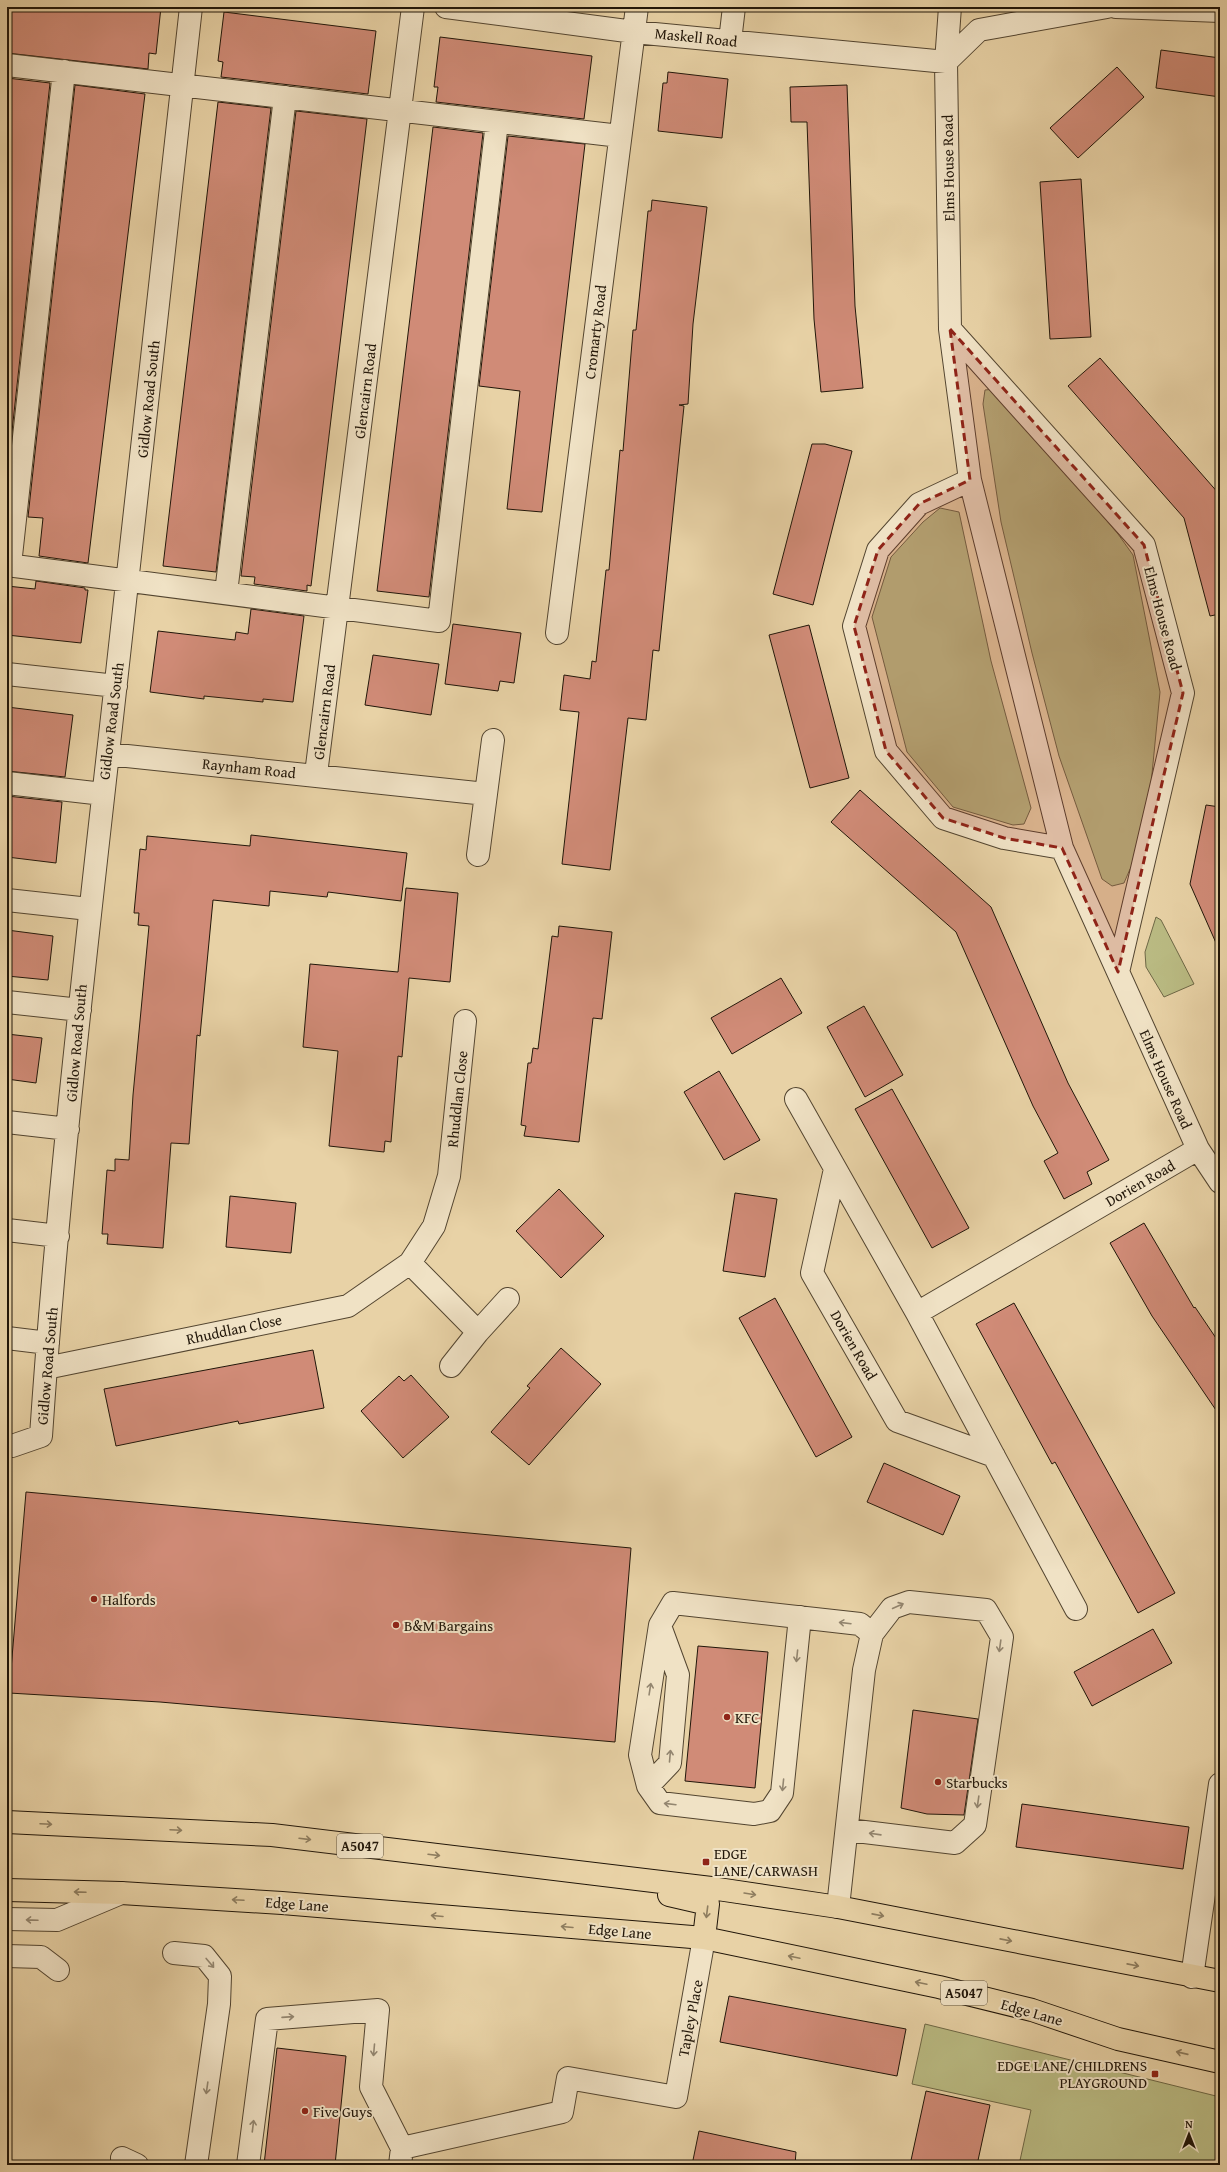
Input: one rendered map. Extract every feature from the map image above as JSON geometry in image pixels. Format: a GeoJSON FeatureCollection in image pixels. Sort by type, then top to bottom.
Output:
{"type":"FeatureCollection","features":[{"type":"Feature","properties":{"kind":"highway","name":"A5047"},"geometry":{"type":"LineString","coordinates":[[7,1822],[272,1835],[711,1888],[838,1908],[1192,1977],[1220,1981]]}},
{"type":"Feature","properties":{"kind":"highway"},"geometry":{"type":"LineString","coordinates":[[542,1868],[708,1904],[704,1938]]}},
{"type":"Feature","properties":{"kind":"highway","name":"Edge Lane"},"geometry":{"type":"LineString","coordinates":[[7,1890],[121,1893],[282,1902],[704,1938],[939,1987],[1032,2010],[1118,2039],[1220,2062]]}},
{"type":"Feature","properties":{"kind":"street","name":"Gidlow Road South"},"geometry":{"type":"LineString","coordinates":[[7,1446],[12,1446],[41,1436],[48,1343],[89,909],[128,580],[190,7]]}},
{"type":"Feature","properties":{"kind":"street","name":"Glencairn Road"},"geometry":{"type":"LineString","coordinates":[[316,774],[413,7]]}},
{"type":"Feature","properties":{"kind":"street","name":"Maskell Road"},"geometry":{"type":"LineString","coordinates":[[446,7],[634,32],[946,62]]}},
{"type":"Feature","properties":{"kind":"street","name":"Cromarty Road"},"geometry":{"type":"LineString","coordinates":[[557,633],[637,7]]}},
{"type":"Feature","properties":{"kind":"street"},"geometry":{"type":"LineString","coordinates":[[730,41],[734,7]]}},
{"type":"Feature","properties":{"kind":"street","name":"Elms House Road"},"geometry":{"type":"LineString","coordinates":[[950,7],[946,62],[950,329],[970,480],[1062,848],[1198,1149],[1220,1182]]}},
{"type":"Feature","properties":{"kind":"street"},"geometry":{"type":"LineString","coordinates":[[946,62],[979,30],[1107,7]]}},
{"type":"Feature","properties":{"kind":"street"},"geometry":{"type":"LineString","coordinates":[[1116,7],[1220,11]]}},
{"type":"Feature","properties":{"kind":"street"},"geometry":{"type":"LineString","coordinates":[[7,65],[620,136]]}},
{"type":"Feature","properties":{"kind":"street"},"geometry":{"type":"LineString","coordinates":[[64,71],[8,565],[439,621],[497,122]]}},
{"type":"Feature","properties":{"kind":"street"},"geometry":{"type":"LineString","coordinates":[[226,593],[284,97]]}},
{"type":"Feature","properties":{"kind":"street","name":"Elms House Road"},"geometry":{"type":"LineString","coordinates":[[950,329],[1144,545],[1183,693],[1118,972]]}},
{"type":"Feature","properties":{"kind":"street"},"geometry":{"type":"LineString","coordinates":[[970,480],[919,504],[878,550],[854,626],[886,751],[943,818],[1004,838],[1062,848]]}},
{"type":"Feature","properties":{"kind":"street"},"geometry":{"type":"LineString","coordinates":[[7,674],[116,686]]}},
{"type":"Feature","properties":{"kind":"street"},"geometry":{"type":"LineString","coordinates":[[478,855],[493,740]]}},
{"type":"Feature","properties":{"kind":"street","name":"Raynham Road"},"geometry":{"type":"LineString","coordinates":[[108,754],[316,774],[486,794]]}},
{"type":"Feature","properties":{"kind":"street"},"geometry":{"type":"LineString","coordinates":[[7,783],[103,794]]}},
{"type":"Feature","properties":{"kind":"street"},"geometry":{"type":"LineString","coordinates":[[7,900],[89,909]]}},
{"type":"Feature","properties":{"kind":"street"},"geometry":{"type":"LineString","coordinates":[[7,1002],[80,1010]]}},
{"type":"Feature","properties":{"kind":"street","name":"Rhuddlan Close"},"geometry":{"type":"LineString","coordinates":[[46,1368],[348,1306],[410,1263],[434,1226],[449,1176],[465,1021]]}},
{"type":"Feature","properties":{"kind":"street"},"geometry":{"type":"LineString","coordinates":[[796,1099],[917,1313],[1076,1609]]}},
{"type":"Feature","properties":{"kind":"street"},"geometry":{"type":"LineString","coordinates":[[7,1122],[68,1129]]}},
{"type":"Feature","properties":{"kind":"street","name":"Dorien Road"},"geometry":{"type":"LineString","coordinates":[[917,1313],[1198,1149]]}},
{"type":"Feature","properties":{"kind":"street","name":"Dorien Road"},"geometry":{"type":"LineString","coordinates":[[835,1169],[812,1273],[897,1421],[994,1456]]}},
{"type":"Feature","properties":{"kind":"street"},"geometry":{"type":"LineString","coordinates":[[7,1230],[58,1236]]}},
{"type":"Feature","properties":{"kind":"street"},"geometry":{"type":"LineString","coordinates":[[410,1263],[478,1332]]}},
{"type":"Feature","properties":{"kind":"street"},"geometry":{"type":"LineString","coordinates":[[451,1366],[478,1332],[508,1299]]}},
{"type":"Feature","properties":{"kind":"street"},"geometry":{"type":"LineString","coordinates":[[7,1338],[48,1343]]}},
{"type":"Feature","properties":{"kind":"street"},"geometry":{"type":"LineString","coordinates":[[838,1908],[848,1830],[864,1670],[872,1634],[892,1608],[909,1602],[986,1610],[1002,1637],[975,1825],[955,1843],[848,1830]]}},
{"type":"Feature","properties":{"kind":"street"},"geometry":{"type":"LineString","coordinates":[[800,1617],[782,1793],[770,1811],[754,1814],[660,1803],[648,1786],[640,1755],[660,1625],[673,1603],[800,1617],[860,1624],[872,1634]]}},
{"type":"Feature","properties":{"kind":"street"},"geometry":{"type":"LineString","coordinates":[[648,1786],[670,1764],[678,1675],[660,1625]]}},
{"type":"Feature","properties":{"kind":"street"},"geometry":{"type":"LineString","coordinates":[[1192,1977],[1220,1784]]}},
{"type":"Feature","properties":{"kind":"street"},"geometry":{"type":"LineString","coordinates":[[7,1919],[56,1920],[121,1893]]}},
{"type":"Feature","properties":{"kind":"street","name":"Tapley Place"},"geometry":{"type":"LineString","coordinates":[[401,2157],[562,2112],[568,2078],[676,2097],[704,1938]]}},
{"type":"Feature","properties":{"kind":"street"},"geometry":{"type":"LineString","coordinates":[[174,1953],[204,1956],[220,1976],[219,2004],[196,2165]]}},
{"type":"Feature","properties":{"kind":"street"},"geometry":{"type":"LineString","coordinates":[[7,1956],[41,1957],[58,1970]]}},
{"type":"Feature","properties":{"kind":"street"},"geometry":{"type":"LineString","coordinates":[[248,2165],[267,2018],[378,2010],[371,2087],[401,2157]]}},
{"type":"Feature","properties":{"kind":"highlighted area"},"geometry":{"type":"Polygon","coordinates":[[[950,329],[1144,545],[1183,693],[1118,972],[1062,848],[1004,838],[943,818],[886,751],[854,626],[878,550],[919,504],[970,480],[950,329]]]}},
{"type":"Feature","properties":{"kind":"green space"},"geometry":{"type":"Polygon","coordinates":[[[995,389],[1118,534],[1133,555],[1160,692],[1143,866],[1130,869],[1124,883],[1112,886],[1102,879],[1059,756],[1032,653],[1001,522],[983,404],[985,390],[995,389]]]}},
{"type":"Feature","properties":{"kind":"green space"},"geometry":{"type":"Polygon","coordinates":[[[940,508],[959,512],[991,661],[1031,808],[1024,824],[1013,825],[953,807],[907,752],[872,617],[891,557],[923,522],[940,508]]]}},
{"type":"Feature","properties":{"kind":"green space"},"geometry":{"type":"Polygon","coordinates":[[[1156,917],[1161,920],[1194,984],[1164,997],[1146,967],[1145,952],[1156,917]]]}},
{"type":"Feature","properties":{"kind":"green space"},"geometry":{"type":"Polygon","coordinates":[[[925,2024],[1220,2097],[1220,2165],[1019,2165],[1031,2110],[912,2084],[925,2024]]]}},
{"type":"Feature","properties":{"kind":"building"},"geometry":{"type":"Polygon","coordinates":[[[7,7],[161,7],[156,54],[149,53],[148,69],[7,53],[7,7]]]}},
{"type":"Feature","properties":{"kind":"building"},"geometry":{"type":"Polygon","coordinates":[[[224,12],[376,31],[368,94],[221,77],[223,62],[218,61],[224,12]]]}},
{"type":"Feature","properties":{"kind":"building"},"geometry":{"type":"Polygon","coordinates":[[[440,37],[592,56],[584,119],[436,102],[438,87],[434,87],[440,37]]]}},
{"type":"Feature","properties":{"kind":"building"},"geometry":{"type":"Polygon","coordinates":[[[1161,50],[1220,58],[1220,97],[1156,88],[1161,50]]]}},
{"type":"Feature","properties":{"kind":"building"},"geometry":{"type":"Polygon","coordinates":[[[1117,67],[1144,97],[1078,158],[1050,128],[1117,67]]]}},
{"type":"Feature","properties":{"kind":"building"},"geometry":{"type":"Polygon","coordinates":[[[668,72],[728,79],[722,138],[658,131],[663,83],[667,83],[668,72]]]}},
{"type":"Feature","properties":{"kind":"building"},"geometry":{"type":"Polygon","coordinates":[[[7,78],[50,83],[7,477],[7,78]]]}},
{"type":"Feature","properties":{"kind":"building"},"geometry":{"type":"Polygon","coordinates":[[[75,85],[145,94],[88,563],[39,556],[43,518],[28,517],[75,85]]]}},
{"type":"Feature","properties":{"kind":"building"},"geometry":{"type":"Polygon","coordinates":[[[847,85],[855,306],[863,388],[821,392],[814,319],[807,122],[791,122],[790,87],[847,85]]]}},
{"type":"Feature","properties":{"kind":"building"},"geometry":{"type":"Polygon","coordinates":[[[218,102],[271,108],[216,572],[163,566],[218,102]]]}},
{"type":"Feature","properties":{"kind":"building"},"geometry":{"type":"Polygon","coordinates":[[[296,111],[367,119],[311,586],[307,585],[307,591],[254,584],[255,577],[241,576],[296,111]]]}},
{"type":"Feature","properties":{"kind":"building"},"geometry":{"type":"Polygon","coordinates":[[[433,127],[483,133],[429,597],[377,591],[433,127]]]}},
{"type":"Feature","properties":{"kind":"building"},"geometry":{"type":"Polygon","coordinates":[[[508,136],[585,144],[542,512],[507,509],[520,391],[479,386],[508,136]]]}},
{"type":"Feature","properties":{"kind":"building"},"geometry":{"type":"Polygon","coordinates":[[[1081,179],[1091,337],[1050,339],[1040,182],[1081,179]]]}},
{"type":"Feature","properties":{"kind":"building"},"geometry":{"type":"Polygon","coordinates":[[[652,200],[707,207],[693,324],[688,404],[679,405],[684,406],[659,651],[653,650],[646,720],[628,718],[610,870],[562,864],[579,712],[560,710],[564,675],[590,679],[592,661],[596,662],[606,570],[609,570],[620,450],[623,451],[633,330],[636,330],[648,211],[651,211],[652,200]]]}},
{"type":"Feature","properties":{"kind":"building"},"geometry":{"type":"Polygon","coordinates":[[[1100,358],[1220,495],[1220,614],[1210,616],[1184,518],[1068,386],[1100,358]]]}},
{"type":"Feature","properties":{"kind":"building"},"geometry":{"type":"Polygon","coordinates":[[[812,444],[825,444],[852,451],[813,605],[773,594],[812,444]]]}},
{"type":"Feature","properties":{"kind":"building"},"geometry":{"type":"Polygon","coordinates":[[[36,581],[85,588],[85,590],[88,590],[81,643],[7,635],[7,586],[35,589],[36,581]]]}},
{"type":"Feature","properties":{"kind":"building"},"geometry":{"type":"Polygon","coordinates":[[[251,609],[304,616],[293,702],[263,699],[263,702],[204,696],[204,699],[150,692],[158,631],[235,640],[236,632],[248,634],[251,609]]]}},
{"type":"Feature","properties":{"kind":"building"},"geometry":{"type":"Polygon","coordinates":[[[453,624],[521,633],[514,683],[500,681],[498,691],[445,684],[453,624]]]}},
{"type":"Feature","properties":{"kind":"building"},"geometry":{"type":"Polygon","coordinates":[[[809,625],[849,778],[810,788],[769,635],[809,625]]]}},
{"type":"Feature","properties":{"kind":"building"},"geometry":{"type":"Polygon","coordinates":[[[373,655],[439,664],[431,715],[365,705],[373,655]]]}},
{"type":"Feature","properties":{"kind":"building"},"geometry":{"type":"Polygon","coordinates":[[[7,707],[73,715],[65,777],[7,771],[7,707]]]}},
{"type":"Feature","properties":{"kind":"building"},"geometry":{"type":"Polygon","coordinates":[[[860,790],[991,907],[1068,1083],[1109,1160],[1087,1172],[1092,1184],[1064,1199],[1044,1161],[1058,1153],[1033,1106],[956,932],[831,822],[860,790]]]}},
{"type":"Feature","properties":{"kind":"building"},"geometry":{"type":"Polygon","coordinates":[[[7,796],[62,802],[56,863],[7,857],[7,796]]]}},
{"type":"Feature","properties":{"kind":"building"},"geometry":{"type":"Polygon","coordinates":[[[1206,805],[1220,807],[1220,952],[1190,884],[1206,805]]]}},
{"type":"Feature","properties":{"kind":"building"},"geometry":{"type":"Polygon","coordinates":[[[251,835],[407,853],[401,901],[328,892],[327,897],[270,891],[269,906],[213,900],[200,1036],[197,1035],[189,1144],[171,1143],[163,1248],[107,1244],[108,1234],[102,1234],[107,1170],[115,1171],[115,1159],[129,1160],[133,1095],[149,926],[138,925],[139,913],[134,913],[140,849],[146,850],[147,836],[250,846],[251,835]]]}},
{"type":"Feature","properties":{"kind":"building"},"geometry":{"type":"Polygon","coordinates":[[[406,888],[458,893],[450,982],[409,978],[402,1057],[398,1056],[391,1142],[385,1141],[384,1152],[329,1146],[338,1051],[303,1047],[310,964],[398,972],[406,888]]]}},
{"type":"Feature","properties":{"kind":"building"},"geometry":{"type":"Polygon","coordinates":[[[559,926],[612,932],[602,1019],[593,1018],[579,1142],[524,1136],[526,1126],[521,1125],[528,1063],[531,1063],[533,1048],[538,1049],[552,936],[558,937],[559,926]]]}},
{"type":"Feature","properties":{"kind":"building"},"geometry":{"type":"Polygon","coordinates":[[[7,930],[53,936],[48,980],[7,976],[7,930]]]}},
{"type":"Feature","properties":{"kind":"building"},"geometry":{"type":"Polygon","coordinates":[[[781,978],[802,1013],[732,1054],[711,1018],[781,978]]]}},
{"type":"Feature","properties":{"kind":"building"},"geometry":{"type":"Polygon","coordinates":[[[864,1006],[903,1075],[865,1097],[827,1027],[864,1006]]]}},
{"type":"Feature","properties":{"kind":"building"},"geometry":{"type":"Polygon","coordinates":[[[7,1034],[42,1038],[36,1083],[7,1079],[7,1034]]]}},
{"type":"Feature","properties":{"kind":"building"},"geometry":{"type":"Polygon","coordinates":[[[719,1071],[760,1140],[724,1160],[684,1092],[719,1071]]]}},
{"type":"Feature","properties":{"kind":"building"},"geometry":{"type":"Polygon","coordinates":[[[892,1089],[969,1228],[932,1248],[855,1109],[892,1089]]]}},
{"type":"Feature","properties":{"kind":"building"},"geometry":{"type":"Polygon","coordinates":[[[559,1189],[604,1236],[561,1278],[516,1231],[559,1189]]]}},
{"type":"Feature","properties":{"kind":"building"},"geometry":{"type":"Polygon","coordinates":[[[735,1193],[777,1199],[765,1277],[723,1271],[735,1193]]]}},
{"type":"Feature","properties":{"kind":"building"},"geometry":{"type":"Polygon","coordinates":[[[230,1196],[296,1203],[291,1253],[226,1247],[230,1196]]]}},
{"type":"Feature","properties":{"kind":"building"},"geometry":{"type":"Polygon","coordinates":[[[1144,1223],[1194,1308],[1195,1307],[1220,1344],[1220,1416],[1152,1316],[1110,1243],[1144,1223]]]}},
{"type":"Feature","properties":{"kind":"building"},"geometry":{"type":"Polygon","coordinates":[[[775,1298],[852,1437],[816,1457],[739,1318],[775,1298]]]}},
{"type":"Feature","properties":{"kind":"building"},"geometry":{"type":"Polygon","coordinates":[[[1014,1303],[1175,1593],[1138,1613],[1055,1462],[1052,1464],[976,1324],[1014,1303]]]}},
{"type":"Feature","properties":{"kind":"building"},"geometry":{"type":"Polygon","coordinates":[[[561,1348],[601,1384],[529,1465],[491,1432],[530,1388],[527,1386],[561,1348]]]}},
{"type":"Feature","properties":{"kind":"building"},"geometry":{"type":"Polygon","coordinates":[[[313,1350],[324,1408],[239,1424],[238,1421],[116,1446],[104,1389],[313,1350]]]}},
{"type":"Feature","properties":{"kind":"building"},"geometry":{"type":"Polygon","coordinates":[[[411,1375],[449,1417],[403,1458],[361,1411],[399,1376],[404,1381],[411,1375]]]}},
{"type":"Feature","properties":{"kind":"building"},"geometry":{"type":"Polygon","coordinates":[[[884,1463],[960,1496],[943,1535],[867,1502],[884,1463]]]}},
{"type":"Feature","properties":{"kind":"building","name":"B&M Bargains"},"geometry":{"type":"Polygon","coordinates":[[[26,1492],[631,1548],[615,1742],[160,1702],[9,1693],[26,1492]]]}},
{"type":"Feature","properties":{"kind":"building"},"geometry":{"type":"Polygon","coordinates":[[[1153,1629],[1172,1663],[1092,1706],[1074,1672],[1153,1629]]]}},
{"type":"Feature","properties":{"kind":"building","name":"KFC"},"geometry":{"type":"Polygon","coordinates":[[[698,1646],[768,1652],[755,1788],[685,1781],[698,1646]]]}},
{"type":"Feature","properties":{"kind":"building","name":"Starbucks"},"geometry":{"type":"Polygon","coordinates":[[[913,1710],[978,1719],[964,1815],[927,1814],[901,1808],[913,1710]]]}},
{"type":"Feature","properties":{"kind":"building"},"geometry":{"type":"Polygon","coordinates":[[[1022,1804],[1189,1827],[1183,1869],[1016,1847],[1022,1804]]]}},
{"type":"Feature","properties":{"kind":"building"},"geometry":{"type":"Polygon","coordinates":[[[729,1996],[906,2029],[897,2076],[720,2042],[729,1996]]]}},
{"type":"Feature","properties":{"kind":"building","name":"Five Guys"},"geometry":{"type":"Polygon","coordinates":[[[277,2048],[346,2056],[335,2165],[264,2165],[277,2048]]]}},
{"type":"Feature","properties":{"kind":"building"},"geometry":{"type":"Polygon","coordinates":[[[926,2091],[990,2105],[977,2165],[910,2165],[926,2091]]]}},
{"type":"Feature","properties":{"kind":"building"},"geometry":{"type":"Polygon","coordinates":[[[699,2131],[796,2152],[795,2165],[692,2165],[699,2131]]]}},
{"type":"Feature","properties":{"kind":"place","name":"Halfords"},"geometry":{"type":"Point","coordinates":[94,1599]}},
{"type":"Feature","properties":{"kind":"place","name":"B&M Bargains"},"geometry":{"type":"Point","coordinates":[396,1625]}},
{"type":"Feature","properties":{"kind":"place","name":"KFC"},"geometry":{"type":"Point","coordinates":[727,1717]}},
{"type":"Feature","properties":{"kind":"place","name":"Starbucks"},"geometry":{"type":"Point","coordinates":[938,1782]}},
{"type":"Feature","properties":{"kind":"place","name":"EDGE LANE/CARWASH"},"geometry":{"type":"Point","coordinates":[706,1862]}},
{"type":"Feature","properties":{"kind":"place","name":"EDGE LANE/CHILDRENS PLAYGROUND"},"geometry":{"type":"Point","coordinates":[1155,2074]}},
{"type":"Feature","properties":{"kind":"place","name":"Five Guys"},"geometry":{"type":"Point","coordinates":[305,2111]}}]}
